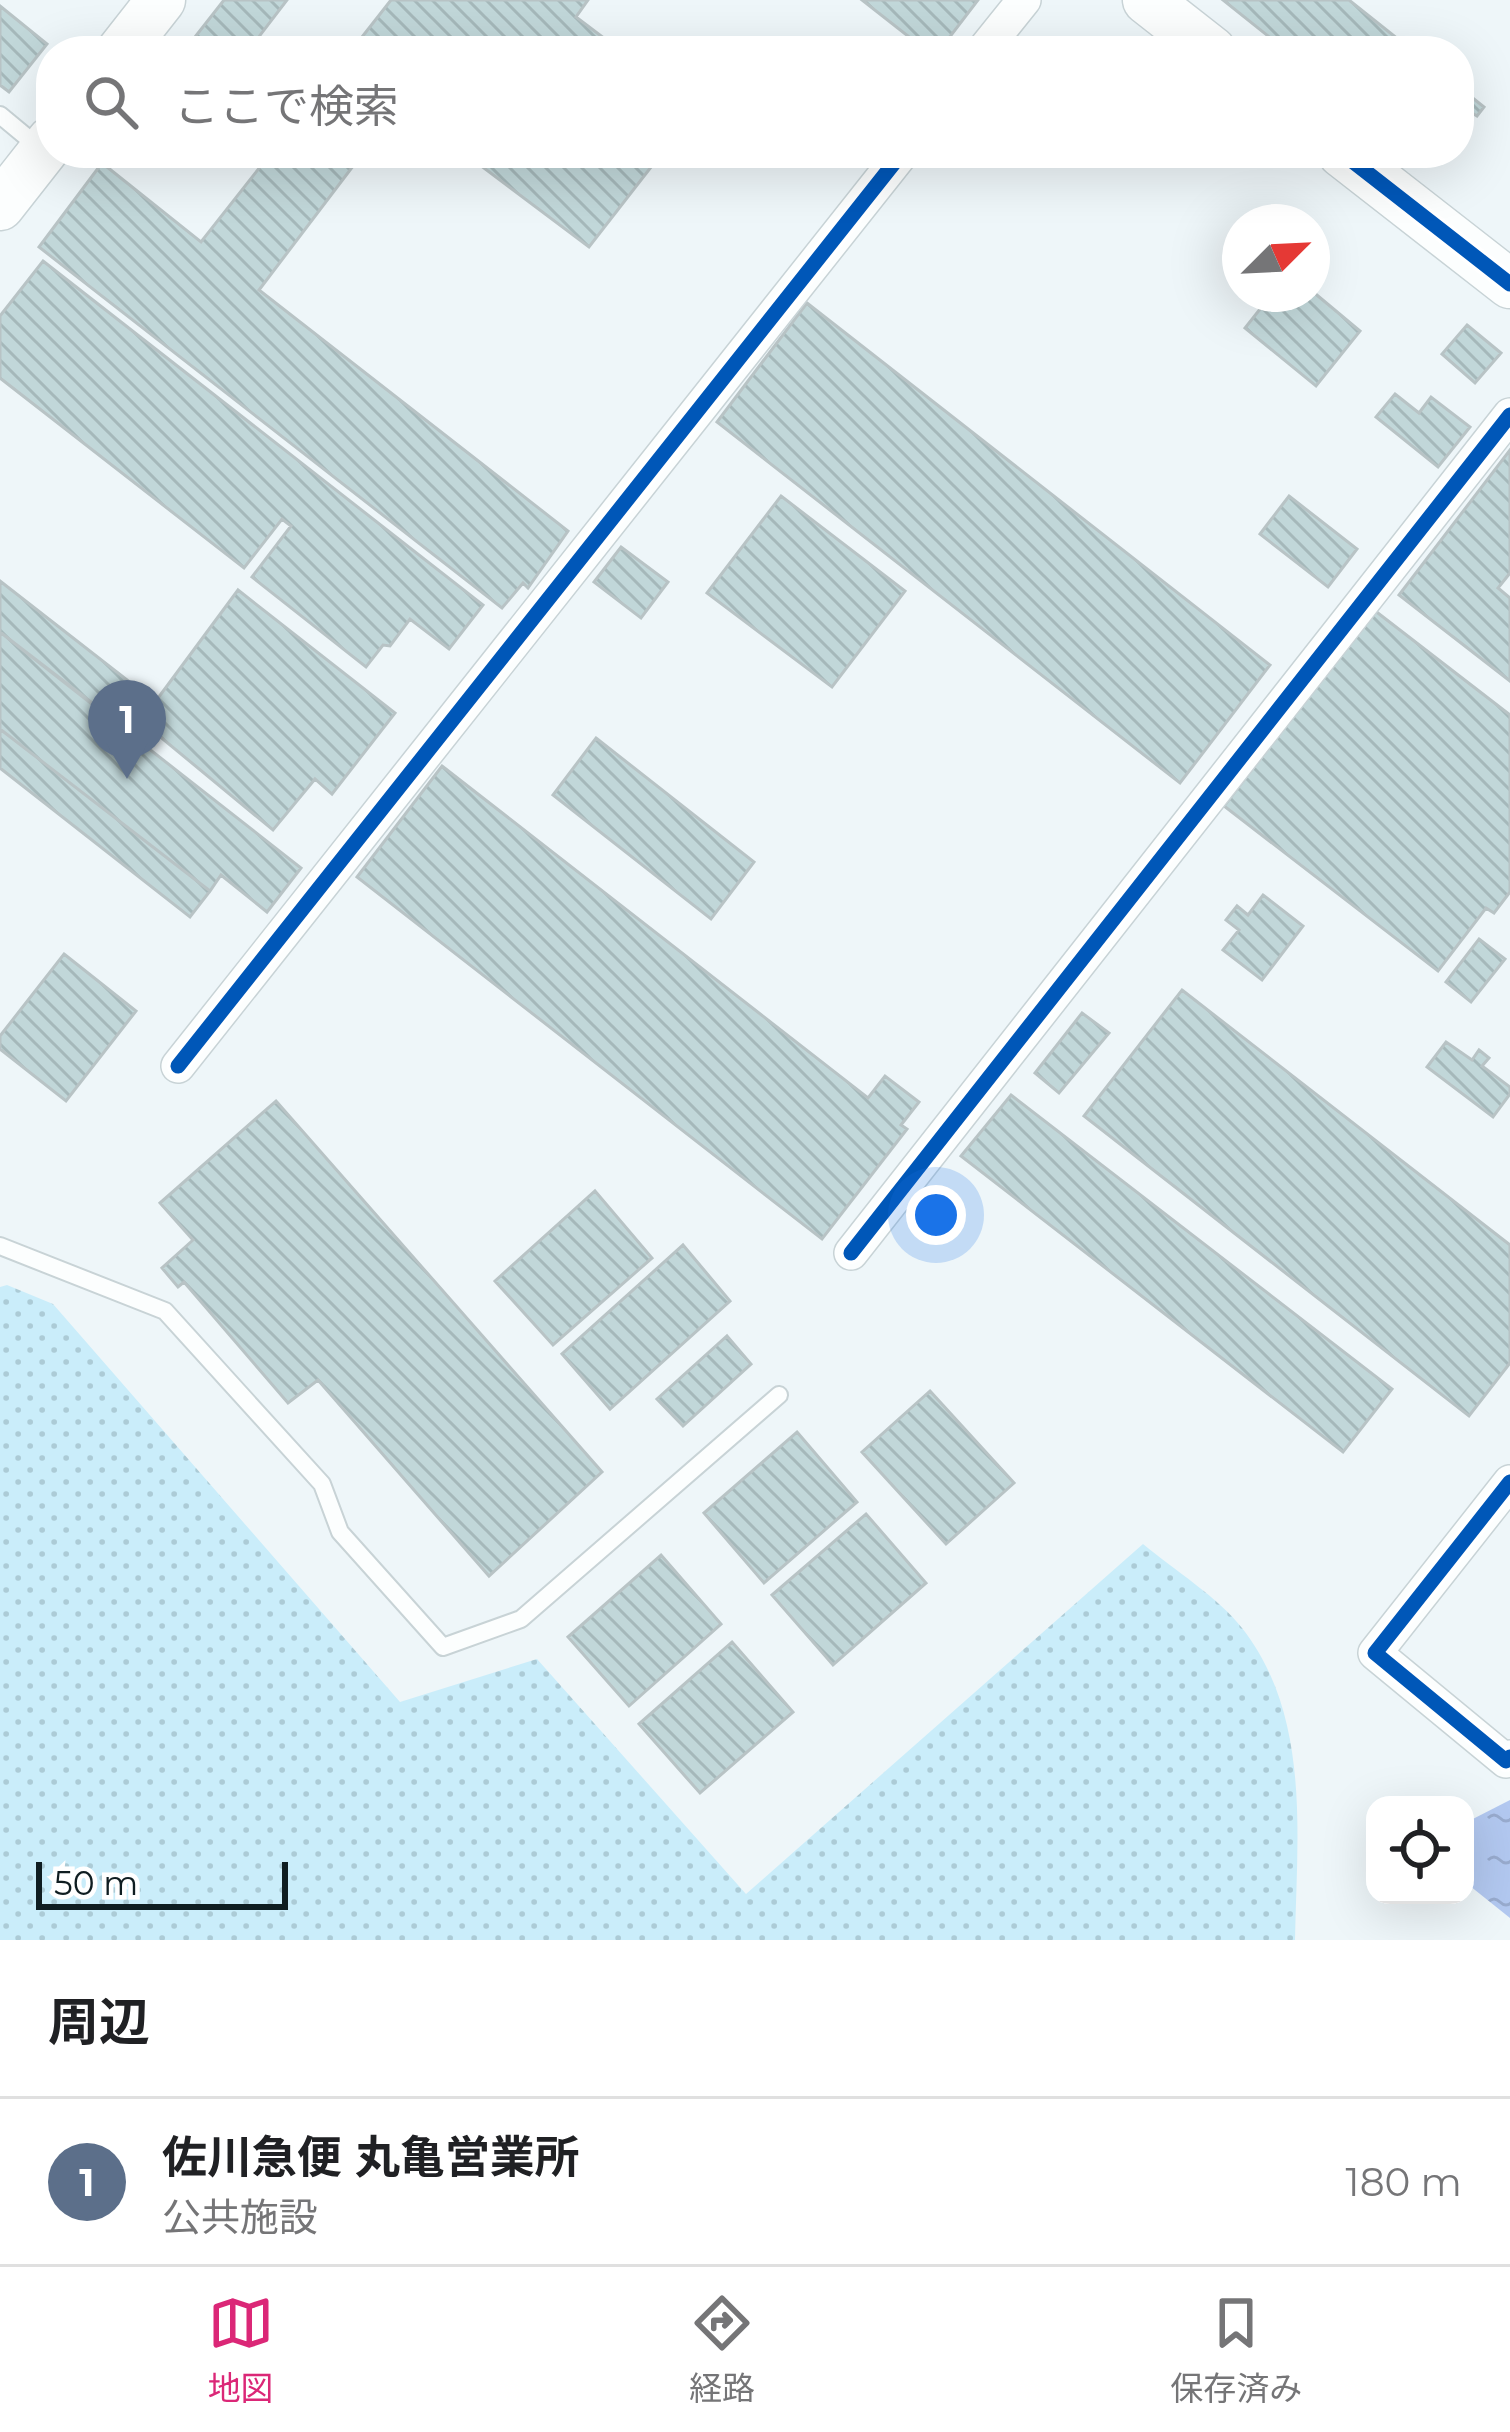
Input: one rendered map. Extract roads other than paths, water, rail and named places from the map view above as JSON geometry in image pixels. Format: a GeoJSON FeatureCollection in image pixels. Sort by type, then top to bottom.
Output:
{"type":"FeatureCollection","features":[{"type":"Feature","properties":{"kind":"street"},"geometry":{"type":"LineString","coordinates":[[133,36],[161,0]]}},
{"type":"Feature","properties":{"kind":"street"},"geometry":{"type":"LineString","coordinates":[[995,36],[1024,0]]}},
{"type":"Feature","properties":{"kind":"street"},"geometry":{"type":"LineString","coordinates":[[1147,0],[1193,36]]}},
{"type":"Feature","properties":{"kind":"street"},"geometry":{"type":"LineString","coordinates":[[0,206],[36,160]]}},
{"type":"Feature","properties":{"kind":"street"},"geometry":{"type":"LineString","coordinates":[[178,1066],[890,168]]}},
{"type":"Feature","properties":{"kind":"street"},"geometry":{"type":"LineString","coordinates":[[1361,168],[1510,284]]}},
{"type":"Feature","properties":{"kind":"street"},"geometry":{"type":"LineString","coordinates":[[850,1253],[1510,415]]}},
{"type":"Feature","properties":{"kind":"street"},"geometry":{"type":"LineString","coordinates":[[1510,1482],[1375,1653],[1506,1761],[1510,1756]]}},
{"type":"Feature","properties":{"kind":"lane"},"geometry":{"type":"LineString","coordinates":[[0,115],[36,139]]}},
{"type":"Feature","properties":{"kind":"lane"},"geometry":{"type":"LineString","coordinates":[[0,1246],[165,1311],[322,1484],[340,1532],[443,1647],[521,1619],[779,1395]]}},
{"type":"Feature","properties":{"kind":"water"},"geometry":{"type":"Polygon","coordinates":[[[1510,1800],[1510,1918],[1474,1889],[1474,1818],[1510,1800]]]}},
{"type":"Feature","properties":{"kind":"place","name":"佐川急便 丸亀営業所"},"geometry":{"type":"Point","coordinates":[127,779]}}]}
